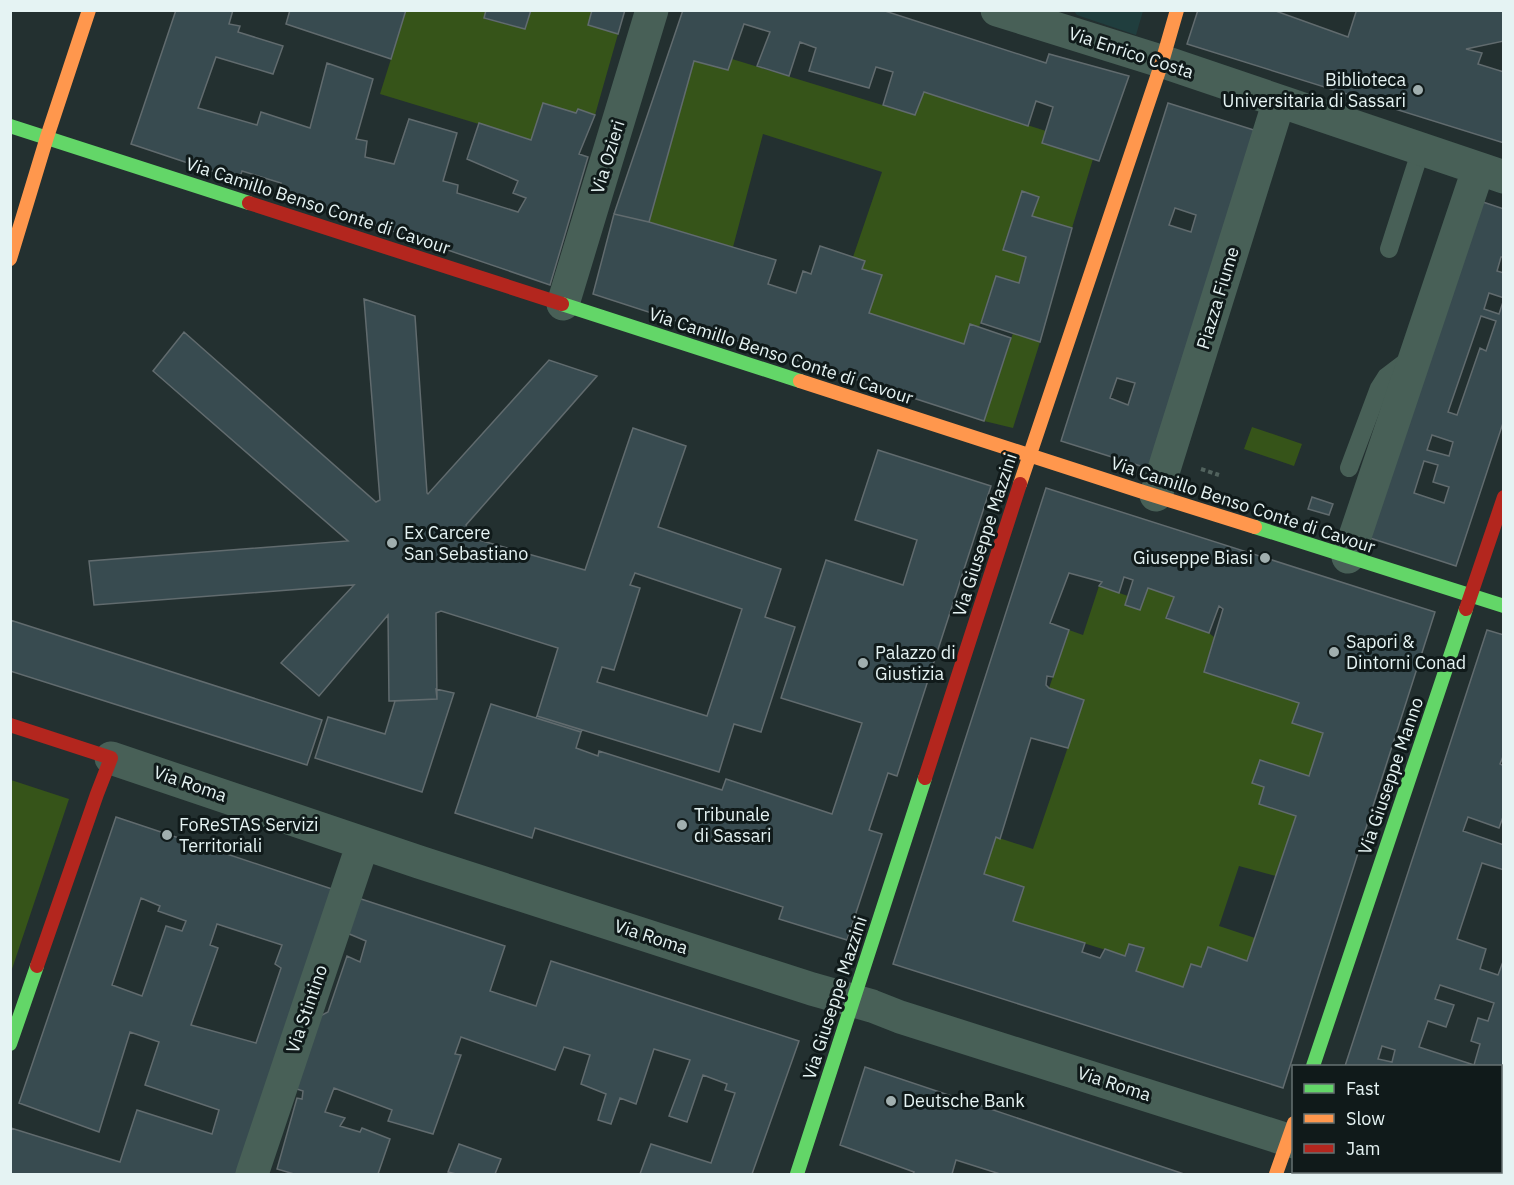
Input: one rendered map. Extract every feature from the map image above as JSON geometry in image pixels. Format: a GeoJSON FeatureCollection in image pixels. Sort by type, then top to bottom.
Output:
{"type":"FeatureCollection","features":[{"type":"Feature","properties":{"kind":"street"},"geometry":{"type":"LineString","coordinates":[[10,259],[89,10]]}},
{"type":"Feature","properties":{"kind":"street","name":"Via Ozieri"},"geometry":{"type":"LineString","coordinates":[[563,304],[652,10]]}},
{"type":"Feature","properties":{"kind":"street","name":"Via Enrico Costa"},"geometry":{"type":"LineString","coordinates":[[997,10],[1162,62],[1491,173]]}},
{"type":"Feature","properties":{"kind":"street","name":"Via Giuseppe Mazzini"},"geometry":{"type":"LineString","coordinates":[[797,1174],[1029,455],[1162,62],[1177,10]]}},
{"type":"Feature","properties":{"kind":"street","name":"Piazza Fiume"},"geometry":{"type":"LineString","coordinates":[[1156,495],[1279,101]]}},
{"type":"Feature","properties":{"kind":"street","name":"Via Camillo Benso Conte di Cavour"},"geometry":{"type":"LineString","coordinates":[[10,126],[1503,606]]}},
{"type":"Feature","properties":{"kind":"street"},"geometry":{"type":"LineString","coordinates":[[1348,557],[1417,354],[1491,173]]}},
{"type":"Feature","properties":{"kind":"street","name":"Via Giuseppe Manno"},"geometry":{"type":"LineString","coordinates":[[1312,1065],[1503,497]]}},
{"type":"Feature","properties":{"kind":"street","name":"Via Roma"},"geometry":{"type":"LineString","coordinates":[[10,725],[790,982],[1292,1135]]}},
{"type":"Feature","properties":{"kind":"street"},"geometry":{"type":"LineString","coordinates":[[10,1044],[111,758]]}},
{"type":"Feature","properties":{"kind":"street","name":"Via Stintino"},"geometry":{"type":"LineString","coordinates":[[252,1174],[363,843]]}},
{"type":"Feature","properties":{"kind":"street"},"geometry":{"type":"LineString","coordinates":[[1276,1174],[1292,1135]]}},
{"type":"Feature","properties":{"kind":"lane"},"geometry":{"type":"LineString","coordinates":[[1389,249],[1421,149]]}},
{"type":"Feature","properties":{"kind":"lane"},"geometry":{"type":"LineString","coordinates":[[1349,468],[1379,387],[1386,377],[1417,354]]}},
{"type":"Feature","properties":{"kind":"path"},"geometry":{"type":"LineString","coordinates":[[1201,469],[1219,475]]}},
{"type":"Feature","properties":{"kind":"shaded area"},"geometry":{"type":"Polygon","coordinates":[[[1074,11],[1143,11],[1136,35],[1077,15],[1074,11]]]}},
{"type":"Feature","properties":{"kind":"green space"},"geometry":{"type":"Polygon","coordinates":[[[406,11],[486,11],[485,19],[525,29],[531,11],[592,11],[588,25],[618,34],[595,115],[578,109],[576,113],[543,103],[531,140],[380,94],[406,11]]]}},
{"type":"Feature","properties":{"kind":"green space"},"geometry":{"type":"Polygon","coordinates":[[[732,59],[915,115],[924,92],[1046,131],[1043,143],[1093,159],[1072,228],[1032,216],[1039,197],[1022,191],[1003,250],[1026,257],[1019,283],[996,276],[979,327],[970,325],[964,344],[869,313],[882,275],[862,269],[865,261],[853,257],[882,172],[763,134],[733,247],[649,222],[694,61],[727,70],[732,59]]]}},
{"type":"Feature","properties":{"kind":"green space"},"geometry":{"type":"Polygon","coordinates":[[[1013,333],[1040,342],[1013,428],[984,421],[1013,333]]]}},
{"type":"Feature","properties":{"kind":"green space"},"geometry":{"type":"Polygon","coordinates":[[[1252,427],[1302,444],[1294,466],[1244,449],[1252,427]]]}},
{"type":"Feature","properties":{"kind":"green space"},"geometry":{"type":"Polygon","coordinates":[[[1099,586],[1128,596],[1140,609],[1148,588],[1174,597],[1166,618],[1209,633],[1214,637],[1204,672],[1299,703],[1293,723],[1323,733],[1309,776],[1260,760],[1252,783],[1264,787],[1259,804],[1296,816],[1276,876],[1239,866],[1219,926],[1255,938],[1247,961],[1208,947],[1201,967],[1191,964],[1183,987],[1136,971],[1144,948],[1129,944],[1125,956],[1013,921],[1024,887],[984,874],[996,837],[1033,849],[1084,700],[1049,688],[1069,630],[1083,635],[1099,586]]]}},
{"type":"Feature","properties":{"kind":"green space"},"geometry":{"type":"Polygon","coordinates":[[[10,780],[69,799],[11,972],[10,780]]]}},
{"type":"Feature","properties":{"kind":"building"},"geometry":{"type":"Polygon","coordinates":[[[176,10],[233,10],[229,24],[240,26],[238,32],[283,46],[273,74],[216,57],[198,108],[257,125],[261,112],[310,128],[327,63],[373,79],[356,139],[367,141],[365,157],[394,164],[409,119],[457,133],[443,181],[458,185],[457,193],[518,212],[526,198],[513,193],[518,181],[467,159],[479,123],[531,140],[543,103],[576,113],[578,109],[595,115],[579,154],[588,157],[550,285],[278,192],[281,183],[242,171],[239,180],[131,144],[176,10]]]}},
{"type":"Feature","properties":{"kind":"building"},"geometry":{"type":"Polygon","coordinates":[[[290,10],[406,10],[391,59],[286,24],[290,10]]]}},
{"type":"Feature","properties":{"kind":"building"},"geometry":{"type":"Polygon","coordinates":[[[486,10],[531,10],[525,29],[484,18],[486,10]]]}},
{"type":"Feature","properties":{"kind":"building"},"geometry":{"type":"Polygon","coordinates":[[[592,10],[625,10],[618,34],[588,25],[592,10]]]}},
{"type":"Feature","properties":{"kind":"building"},"geometry":{"type":"Polygon","coordinates":[[[683,10],[882,10],[1046,63],[1049,54],[1129,76],[1099,161],[1042,143],[1053,107],[1036,101],[1028,126],[924,92],[915,115],[883,105],[893,72],[876,67],[869,88],[809,71],[816,48],[800,42],[789,76],[757,66],[770,32],[744,24],[728,70],[694,61],[649,222],[614,214],[683,10]]]}},
{"type":"Feature","properties":{"kind":"building","name":"Biblioteca Universitaria di Sassari"},"geometry":{"type":"Polygon","coordinates":[[[1198,10],[1273,10],[1348,37],[1356,12],[1354,10],[1504,10],[1504,41],[1466,49],[1482,53],[1478,64],[1504,72],[1504,143],[1187,44],[1198,10]]]}},
{"type":"Feature","properties":{"kind":"building"},"geometry":{"type":"Polygon","coordinates":[[[1168,103],[1257,131],[1150,469],[1061,441],[1168,103]],[[1175,208],[1169,225],[1191,232],[1196,215],[1175,208]],[[1117,378],[1110,398],[1128,405],[1135,383],[1117,378]]]}},
{"type":"Feature","properties":{"kind":"building"},"geometry":{"type":"Polygon","coordinates":[[[1022,191],[1039,197],[1032,216],[1072,228],[1040,342],[981,323],[996,276],[1019,283],[1026,257],[1003,250],[1022,191]]]}},
{"type":"Feature","properties":{"kind":"building"},"geometry":{"type":"Polygon","coordinates":[[[1480,201],[1504,209],[1504,257],[1501,257],[1497,271],[1504,273],[1504,298],[1489,293],[1484,309],[1499,314],[1504,299],[1504,420],[1456,566],[1370,538],[1480,201]],[[1481,316],[1448,412],[1457,415],[1480,348],[1486,351],[1496,321],[1481,316]],[[1432,435],[1427,450],[1449,456],[1453,442],[1432,435]],[[1424,461],[1414,493],[1444,503],[1449,487],[1433,482],[1438,465],[1424,461]]]}},
{"type":"Feature","properties":{"kind":"building"},"geometry":{"type":"Polygon","coordinates":[[[614,214],[649,222],[776,260],[768,284],[796,293],[803,271],[811,274],[820,246],[865,261],[862,269],[882,275],[869,313],[964,344],[970,324],[1011,338],[984,421],[593,294],[614,214]]]}},
{"type":"Feature","properties":{"kind":"building"},"geometry":{"type":"Polygon","coordinates":[[[364,299],[415,316],[428,494],[549,360],[597,376],[466,525],[472,538],[585,570],[633,428],[686,446],[658,527],[781,569],[765,617],[795,627],[761,732],[734,724],[719,772],[537,716],[558,648],[441,611],[436,613],[437,699],[389,701],[388,615],[319,696],[281,663],[354,585],[94,605],[89,561],[348,541],[153,371],[184,332],[376,502],[380,500],[364,299]],[[635,573],[630,585],[640,588],[614,670],[602,667],[597,682],[707,716],[742,609],[635,573]]]}},
{"type":"Feature","properties":{"kind":"building","name":"Palazzo di Giustizia"},"geometry":{"type":"Polygon","coordinates":[[[878,450],[991,486],[897,776],[888,773],[869,830],[882,834],[847,940],[779,919],[783,907],[535,828],[532,838],[455,813],[491,704],[581,732],[576,748],[598,756],[599,751],[722,790],[726,779],[832,814],[862,723],[781,698],[826,560],[903,585],[917,540],[855,520],[878,450]]]}},
{"type":"Feature","properties":{"kind":"building"},"geometry":{"type":"Polygon","coordinates":[[[1046,488],[1435,612],[1283,1088],[893,964],[1046,488]],[[1069,573],[1050,623],[1069,630],[1053,677],[1047,676],[1046,685],[1084,700],[1068,748],[1031,738],[1000,839],[996,837],[984,874],[1024,887],[1013,921],[1085,943],[1082,952],[1100,958],[1105,949],[1125,956],[1129,944],[1144,948],[1136,971],[1183,987],[1191,964],[1201,967],[1208,947],[1247,961],[1296,816],[1259,804],[1264,787],[1252,783],[1260,760],[1309,776],[1323,733],[1292,723],[1299,703],[1204,672],[1223,609],[1219,606],[1209,633],[1166,618],[1174,597],[1148,588],[1140,610],[1125,605],[1133,580],[1124,577],[1119,593],[1099,586],[1102,582],[1069,573]]]}},
{"type":"Feature","properties":{"kind":"building"},"geometry":{"type":"Polygon","coordinates":[[[1312,497],[1333,504],[1329,515],[1308,509],[1312,497]]]}},
{"type":"Feature","properties":{"kind":"building"},"geometry":{"type":"Polygon","coordinates":[[[10,620],[322,720],[307,765],[10,671],[10,620]]]}},
{"type":"Feature","properties":{"kind":"building"},"geometry":{"type":"Polygon","coordinates":[[[1487,630],[1504,635],[1504,754],[1500,764],[1504,766],[1504,814],[1499,828],[1468,817],[1463,831],[1504,845],[1504,870],[1482,863],[1457,939],[1486,949],[1480,969],[1498,975],[1504,959],[1504,1153],[1502,1158],[1502,1065],[1474,1065],[1345,1065],[1487,630]],[[1440,985],[1435,999],[1454,1005],[1446,1027],[1428,1021],[1419,1047],[1474,1065],[1480,1044],[1471,1041],[1478,1018],[1488,1021],[1494,1003],[1440,985]],[[1382,1046],[1378,1059],[1392,1062],[1395,1050],[1382,1046]]]}},
{"type":"Feature","properties":{"kind":"building"},"geometry":{"type":"Polygon","coordinates":[[[436,689],[454,693],[422,792],[315,758],[328,717],[385,734],[395,701],[437,699],[436,689]]]}},
{"type":"Feature","properties":{"kind":"building"},"geometry":{"type":"Polygon","coordinates":[[[537,716],[582,730],[581,732],[536,718],[537,716]]]}},
{"type":"Feature","properties":{"kind":"building"},"geometry":{"type":"Polygon","coordinates":[[[116,817],[332,889],[236,1174],[10,1174],[11,1128],[120,1162],[137,1110],[212,1134],[219,1110],[145,1085],[159,1042],[130,1032],[99,1132],[19,1103],[116,817]],[[141,898],[112,985],[142,996],[166,926],[182,931],[186,921],[158,911],[160,906],[141,898]],[[217,924],[210,945],[218,948],[191,1025],[256,1043],[281,968],[275,964],[282,945],[217,924]]]}},
{"type":"Feature","properties":{"kind":"building"},"geometry":{"type":"Polygon","coordinates":[[[358,898],[505,946],[490,991],[536,1006],[551,961],[799,1041],[752,1174],[640,1174],[651,1144],[711,1163],[735,1093],[725,1090],[727,1084],[703,1075],[687,1122],[669,1116],[690,1060],[654,1049],[636,1104],[620,1098],[611,1124],[598,1120],[606,1094],[581,1084],[590,1055],[564,1047],[555,1070],[461,1037],[455,1054],[461,1055],[433,1134],[388,1121],[392,1110],[334,1088],[325,1112],[345,1118],[340,1126],[360,1132],[362,1128],[390,1139],[378,1174],[294,1174],[277,1169],[297,1098],[302,1099],[303,1091],[294,1088],[318,1017],[328,1012],[347,956],[360,962],[366,941],[347,933],[358,898]]]}},
{"type":"Feature","properties":{"kind":"building"},"geometry":{"type":"Polygon","coordinates":[[[865,1067],[1184,1174],[1000,1174],[956,1160],[952,1174],[913,1174],[914,1172],[840,1145],[865,1067]]]}},
{"type":"Feature","properties":{"kind":"building"},"geometry":{"type":"Polygon","coordinates":[[[459,1144],[501,1159],[495,1174],[448,1172],[459,1144]]]}},
{"type":"Feature","properties":{"kind":"traffic: fast"},"geometry":{"type":"LineString","coordinates":[[10,126],[249,203]]}},
{"type":"Feature","properties":{"kind":"traffic: fast"},"geometry":{"type":"LineString","coordinates":[[562,304],[800,381]]}},
{"type":"Feature","properties":{"kind":"traffic: fast"},"geometry":{"type":"LineString","coordinates":[[1255,527],[1504,606]]}},
{"type":"Feature","properties":{"kind":"traffic: fast"},"geometry":{"type":"LineString","coordinates":[[1313,1065],[1466,609]]}},
{"type":"Feature","properties":{"kind":"traffic: fast"},"geometry":{"type":"LineString","coordinates":[[797,1174],[925,778]]}},
{"type":"Feature","properties":{"kind":"traffic: fast"},"geometry":{"type":"LineString","coordinates":[[10,1044],[37,966]]}},
{"type":"Feature","properties":{"kind":"traffic: slow"},"geometry":{"type":"LineString","coordinates":[[10,259],[89,10]]}},
{"type":"Feature","properties":{"kind":"traffic: slow"},"geometry":{"type":"LineString","coordinates":[[1020,484],[1162,62],[1177,10]]}},
{"type":"Feature","properties":{"kind":"traffic: slow"},"geometry":{"type":"LineString","coordinates":[[800,381],[1255,527]]}},
{"type":"Feature","properties":{"kind":"traffic: slow"},"geometry":{"type":"LineString","coordinates":[[1276,1174],[1292,1129]]}},
{"type":"Feature","properties":{"kind":"traffic: jam"},"geometry":{"type":"LineString","coordinates":[[249,203],[562,304]]}},
{"type":"Feature","properties":{"kind":"traffic: jam"},"geometry":{"type":"LineString","coordinates":[[925,778],[1020,484]]}},
{"type":"Feature","properties":{"kind":"traffic: jam"},"geometry":{"type":"LineString","coordinates":[[1466,609],[1504,497]]}},
{"type":"Feature","properties":{"kind":"traffic: jam"},"geometry":{"type":"LineString","coordinates":[[10,725],[111,758],[37,966]]}},
{"type":"Feature","properties":{"kind":"place","name":"Biblioteca Universitaria di Sassari"},"geometry":{"type":"Point","coordinates":[1418,90]}},
{"type":"Feature","properties":{"kind":"place","name":"Ex Carcere San Sebastiano"},"geometry":{"type":"Point","coordinates":[392,543]}},
{"type":"Feature","properties":{"kind":"place","name":"Giuseppe Biasi"},"geometry":{"type":"Point","coordinates":[1265,558]}},
{"type":"Feature","properties":{"kind":"place","name":"Sapori & Dintorni Conad"},"geometry":{"type":"Point","coordinates":[1334,652]}},
{"type":"Feature","properties":{"kind":"place","name":"Palazzo di Giustizia"},"geometry":{"type":"Point","coordinates":[863,663]}},
{"type":"Feature","properties":{"kind":"place","name":"Tribunale di Sassari"},"geometry":{"type":"Point","coordinates":[682,825]}},
{"type":"Feature","properties":{"kind":"place","name":"FoReSTAS Servizi Territoriali"},"geometry":{"type":"Point","coordinates":[167,835]}},
{"type":"Feature","properties":{"kind":"place","name":"Deutsche Bank"},"geometry":{"type":"Point","coordinates":[891,1101]}}]}
